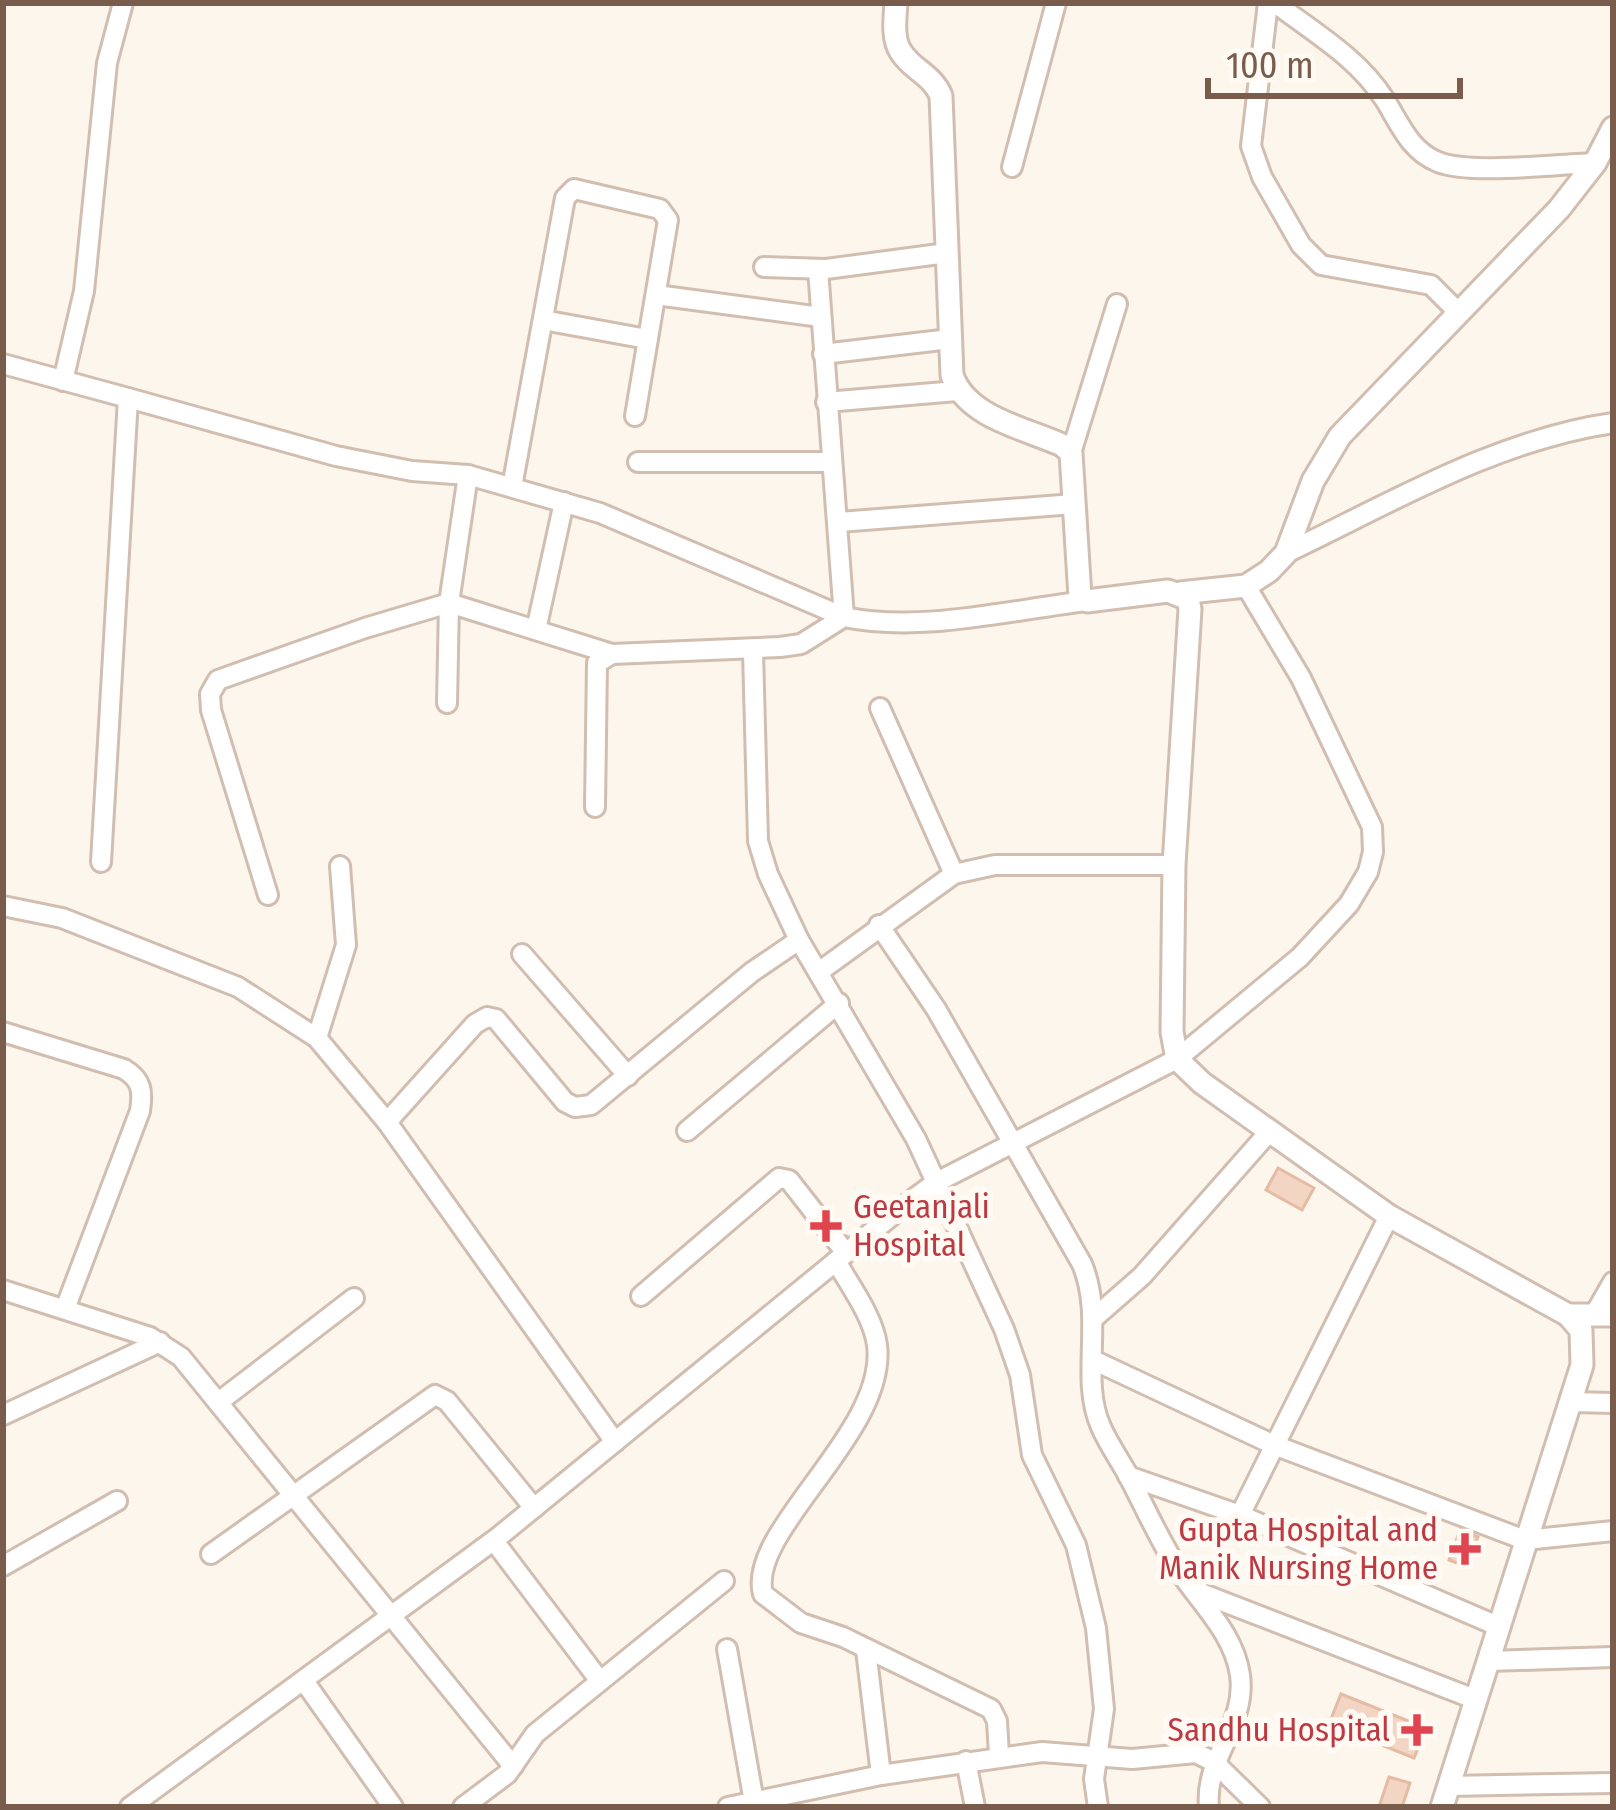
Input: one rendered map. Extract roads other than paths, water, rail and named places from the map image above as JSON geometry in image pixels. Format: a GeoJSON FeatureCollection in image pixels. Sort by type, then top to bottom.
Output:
{"type":"FeatureCollection","features":[{"type":"Feature","properties":{"kind":"street"},"geometry":{"type":"LineString","coordinates":[[63,381],[85,291],[105,76],[123,3]]}},
{"type":"Feature","properties":{"kind":"street"},"geometry":{"type":"LineString","coordinates":[[896,3],[895,29],[901,52],[930,77],[941,96],[950,339],[957,391],[984,411],[1071,453]]}},
{"type":"Feature","properties":{"kind":"street"},"geometry":{"type":"LineString","coordinates":[[1012,167],[1056,3]]}},
{"type":"Feature","properties":{"kind":"street"},"geometry":{"type":"LineString","coordinates":[[1459,314],[1431,285],[1321,265],[1301,245],[1262,177],[1251,146],[1272,3],[1357,64],[1411,142],[1433,160],[1460,166],[1607,146]]}},
{"type":"Feature","properties":{"kind":"street"},"geometry":{"type":"LineString","coordinates":[[1286,553],[1313,482],[1340,436],[1559,209],[1607,146]]}},
{"type":"Feature","properties":{"kind":"street"},"geometry":{"type":"LineString","coordinates":[[512,487],[566,198],[574,189],[667,213],[669,227],[635,416]]}},
{"type":"Feature","properties":{"kind":"street"},"geometry":{"type":"LineString","coordinates":[[764,267],[818,269],[947,253]]}},
{"type":"Feature","properties":{"kind":"street"},"geometry":{"type":"LineString","coordinates":[[818,269],[844,617]]}},
{"type":"Feature","properties":{"kind":"street"},"geometry":{"type":"LineString","coordinates":[[656,295],[821,317]]}},
{"type":"Feature","properties":{"kind":"street"},"geometry":{"type":"LineString","coordinates":[[1087,601],[1077,590],[1071,453],[1117,304]]}},
{"type":"Feature","properties":{"kind":"street"},"geometry":{"type":"LineString","coordinates":[[543,320],[647,339]]}},
{"type":"Feature","properties":{"kind":"street"},"geometry":{"type":"LineString","coordinates":[[823,354],[950,339]]}},
{"type":"Feature","properties":{"kind":"street"},"geometry":{"type":"LineString","coordinates":[[3,364],[373,465],[468,475],[564,502],[622,520],[844,617],[873,623],[1246,586],[1286,553],[1506,450],[1564,431],[1613,423]]}},
{"type":"Feature","properties":{"kind":"street"},"geometry":{"type":"LineString","coordinates":[[826,402],[957,391]]}},
{"type":"Feature","properties":{"kind":"street"},"geometry":{"type":"LineString","coordinates":[[101,862],[128,398]]}},
{"type":"Feature","properties":{"kind":"street"},"geometry":{"type":"LineString","coordinates":[[638,462],[830,462]]}},
{"type":"Feature","properties":{"kind":"street"},"geometry":{"type":"LineString","coordinates":[[447,703],[449,603],[468,475]]}},
{"type":"Feature","properties":{"kind":"street"},"geometry":{"type":"LineString","coordinates":[[536,630],[564,502]]}},
{"type":"Feature","properties":{"kind":"street"},"geometry":{"type":"LineString","coordinates":[[839,522],[1074,504]]}},
{"type":"Feature","properties":{"kind":"street"},"geometry":{"type":"LineString","coordinates":[[130,1807],[494,1541],[935,1183],[1178,1059],[1300,957],[1349,904],[1368,872],[1373,851],[1366,808],[1301,678],[1246,586]]}},
{"type":"Feature","properties":{"kind":"street"},"geometry":{"type":"LineString","coordinates":[[1180,593],[1190,609],[1174,865],[1172,1032],[1178,1059],[1202,1083],[1389,1216],[1568,1316],[1581,1330],[1583,1346],[1571,1402],[1445,1797],[1613,1783]]}},
{"type":"Feature","properties":{"kind":"street"},"geometry":{"type":"LineString","coordinates":[[268,895],[212,710],[212,687],[218,680],[449,603],[612,654],[753,652],[801,644],[844,617]]}},
{"type":"Feature","properties":{"kind":"street"},"geometry":{"type":"LineString","coordinates":[[753,652],[758,841],[768,874],[800,940],[916,1139],[1004,1329],[1020,1375],[1032,1455],[1076,1545],[1101,1667],[1104,1709],[1094,1779],[1097,1807]]}},
{"type":"Feature","properties":{"kind":"street"},"geometry":{"type":"LineString","coordinates":[[595,807],[596,670],[602,658],[612,654]]}},
{"type":"Feature","properties":{"kind":"street"},"geometry":{"type":"LineString","coordinates":[[880,708],[954,874]]}},
{"type":"Feature","properties":{"kind":"street"},"geometry":{"type":"LineString","coordinates":[[820,971],[954,874],[995,866],[1174,865]]}},
{"type":"Feature","properties":{"kind":"street"},"geometry":{"type":"LineString","coordinates":[[317,1038],[346,945],[340,866]]}},
{"type":"Feature","properties":{"kind":"street"},"geometry":{"type":"LineString","coordinates":[[3,905],[62,918],[238,986],[317,1038],[387,1122],[615,1442]]}},
{"type":"Feature","properties":{"kind":"street"},"geometry":{"type":"LineString","coordinates":[[879,925],[936,1009],[1082,1264],[1093,1294],[1095,1412],[1166,1550],[1225,1633],[1240,1676],[1237,1715],[1214,1762],[1209,1807]]}},
{"type":"Feature","properties":{"kind":"street"},"geometry":{"type":"LineString","coordinates":[[387,1122],[475,1024],[487,1017],[496,1019],[566,1102],[575,1107],[591,1105],[752,972],[800,940]]}},
{"type":"Feature","properties":{"kind":"street"},"geometry":{"type":"LineString","coordinates":[[522,954],[628,1076]]}},
{"type":"Feature","properties":{"kind":"street"},"geometry":{"type":"LineString","coordinates":[[687,1131],[838,1004]]}},
{"type":"Feature","properties":{"kind":"street"},"geometry":{"type":"LineString","coordinates":[[4,1035],[124,1069],[137,1077],[143,1091],[140,1111],[64,1309]]}},
{"type":"Feature","properties":{"kind":"street"},"geometry":{"type":"LineString","coordinates":[[1094,1318],[1142,1276],[1270,1131]]}},
{"type":"Feature","properties":{"kind":"street"},"geometry":{"type":"LineString","coordinates":[[640,1296],[779,1178],[789,1180],[841,1257],[876,1340],[876,1386],[784,1527],[760,1585],[768,1600],[801,1623],[844,1637],[991,1709],[997,1721],[999,1755]]}},
{"type":"Feature","properties":{"kind":"street"},"geometry":{"type":"LineString","coordinates":[[1240,1515],[1389,1216]]}},
{"type":"Feature","properties":{"kind":"street"},"geometry":{"type":"LineString","coordinates":[[1568,1316],[1603,1315],[1613,1282]]}},
{"type":"Feature","properties":{"kind":"street"},"geometry":{"type":"LineString","coordinates":[[3,1290],[160,1342],[181,1358],[513,1766]]}},
{"type":"Feature","properties":{"kind":"street"},"geometry":{"type":"LineString","coordinates":[[220,1401],[354,1298]]}},
{"type":"Feature","properties":{"kind":"street"},"geometry":{"type":"LineString","coordinates":[[3,1415],[160,1342]]}},
{"type":"Feature","properties":{"kind":"street"},"geometry":{"type":"LineString","coordinates":[[1094,1360],[1274,1445],[1526,1540],[1613,1531]]}},
{"type":"Feature","properties":{"kind":"street"},"geometry":{"type":"LineString","coordinates":[[211,1554],[435,1394],[447,1401],[533,1508]]}},
{"type":"Feature","properties":{"kind":"street"},"geometry":{"type":"LineString","coordinates":[[1571,1402],[1613,1403]]}},
{"type":"Feature","properties":{"kind":"street"},"geometry":{"type":"LineString","coordinates":[[1128,1475],[1240,1515],[1500,1628]]}},
{"type":"Feature","properties":{"kind":"street"},"geometry":{"type":"LineString","coordinates":[[3,1566],[117,1501]]}},
{"type":"Feature","properties":{"kind":"street"},"geometry":{"type":"LineString","coordinates":[[494,1541],[601,1681]]}},
{"type":"Feature","properties":{"kind":"street"},"geometry":{"type":"LineString","coordinates":[[464,1807],[513,1766],[535,1734],[724,1581]]}},
{"type":"Feature","properties":{"kind":"street"},"geometry":{"type":"LineString","coordinates":[[1193,1590],[1477,1700]]}},
{"type":"Feature","properties":{"kind":"street"},"geometry":{"type":"LineString","coordinates":[[727,1649],[754,1802]]}},
{"type":"Feature","properties":{"kind":"street"},"geometry":{"type":"LineString","coordinates":[[866,1650],[881,1775]]}},
{"type":"Feature","properties":{"kind":"street"},"geometry":{"type":"LineString","coordinates":[[1490,1661],[1613,1657]]}},
{"type":"Feature","properties":{"kind":"street"},"geometry":{"type":"LineString","coordinates":[[304,1682],[386,1804]]}},
{"type":"Feature","properties":{"kind":"street"},"geometry":{"type":"LineString","coordinates":[[728,1807],[881,1775],[1042,1752],[1152,1758],[1190,1753],[1214,1762],[1260,1807]]}},
{"type":"Feature","properties":{"kind":"street"},"geometry":{"type":"LineString","coordinates":[[966,1761],[975,1807]]}},
{"type":"Feature","properties":{"kind":"street"},"geometry":{"type":"LineString","coordinates":[[838,1785],[842,1807]]}},
{"type":"Feature","properties":{"kind":"place","name":"Geetanjali Hospital"},"geometry":{"type":"Point","coordinates":[826,1226]}},
{"type":"Feature","properties":{"kind":"place","name":"Gupta Hospital and Manik Nursing Home"},"geometry":{"type":"Point","coordinates":[1465,1549]}},
{"type":"Feature","properties":{"kind":"place","name":"Sandhu Hospital"},"geometry":{"type":"Point","coordinates":[1417,1730]}}]}
